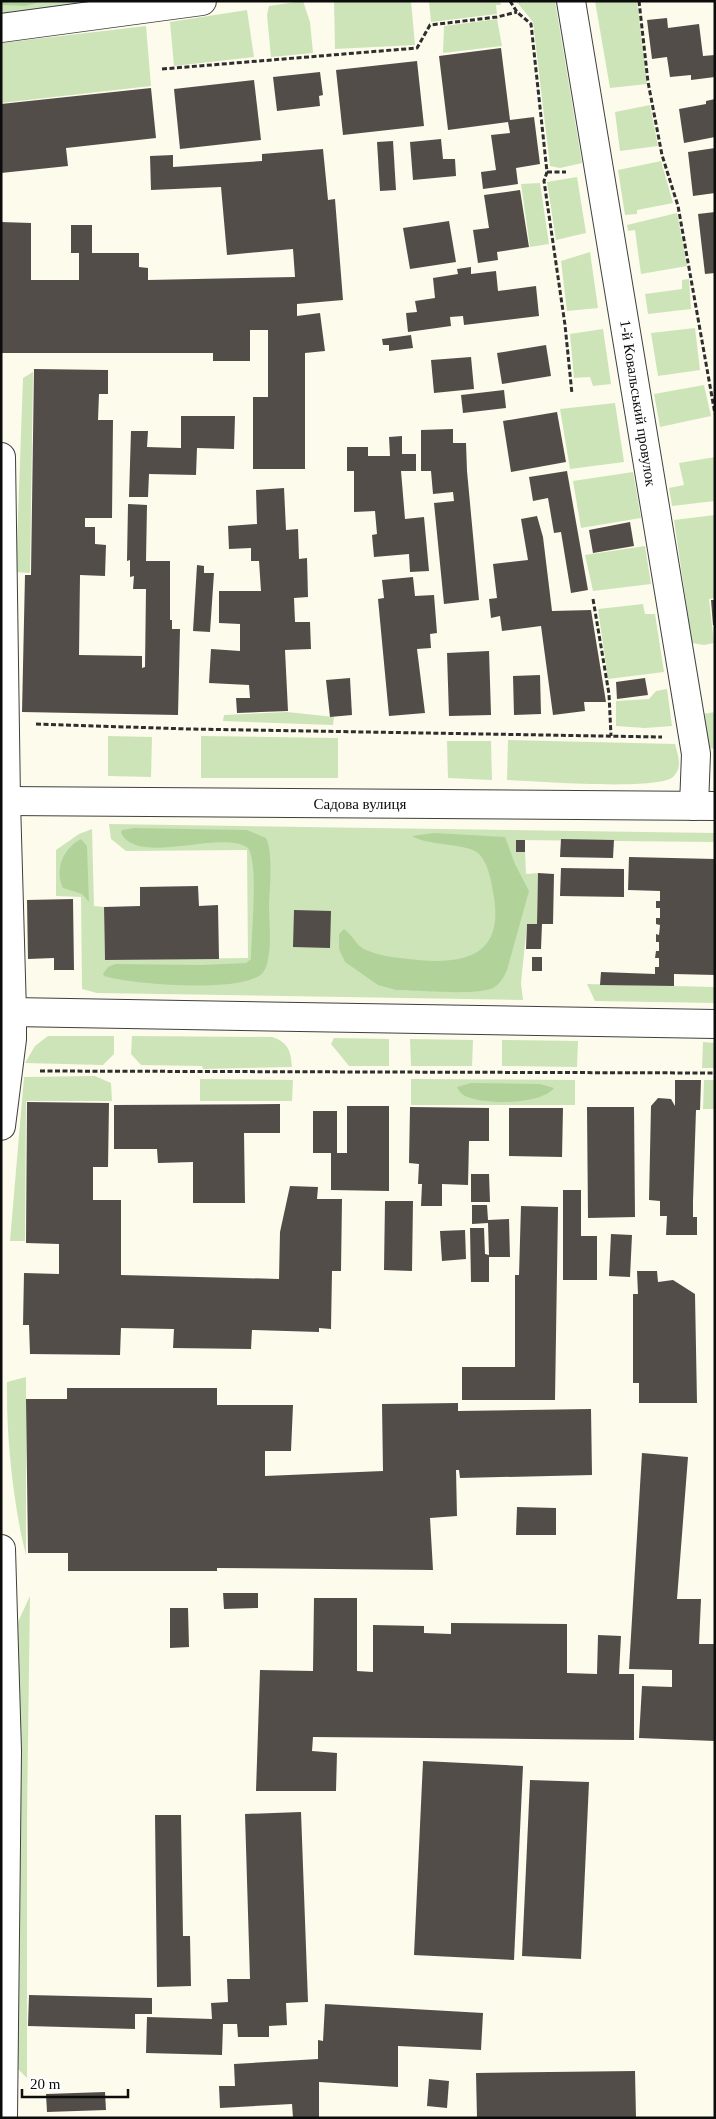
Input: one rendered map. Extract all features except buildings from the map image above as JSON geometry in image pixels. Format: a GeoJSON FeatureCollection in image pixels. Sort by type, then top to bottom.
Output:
{"type":"FeatureCollection","features":[{"type":"Feature","properties":{"kind":"street"},"geometry":{"type":"LineString","coordinates":[[1,28],[202,1]]}},
{"type":"Feature","properties":{"kind":"street","name":"1-й Ковальський провулок"},"geometry":{"type":"LineString","coordinates":[[571,1],[705,806]]}},
{"type":"Feature","properties":{"kind":"street"},"geometry":{"type":"LineString","coordinates":[[1,456],[6,801],[5,901],[12,1012],[8,1071],[1,1126]]}},
{"type":"Feature","properties":{"kind":"street","name":"Садова вулиця"},"geometry":{"type":"LineString","coordinates":[[6,801],[705,806]]}},
{"type":"Feature","properties":{"kind":"street"},"geometry":{"type":"LineString","coordinates":[[12,1012],[715,1024]]}},
{"type":"Feature","properties":{"kind":"street"},"geometry":{"type":"LineString","coordinates":[[1,1549],[7,1751],[3,2118]]}},
{"type":"Feature","properties":{"kind":"path"},"geometry":{"type":"LineString","coordinates":[[510,1],[517,12],[531,24],[547,172],[544,181],[565,325],[572,394]]}},
{"type":"Feature","properties":{"kind":"path"},"geometry":{"type":"LineString","coordinates":[[638,1],[648,82],[662,155],[678,206],[715,414]]}},
{"type":"Feature","properties":{"kind":"path"},"geometry":{"type":"LineString","coordinates":[[162,69],[417,48],[430,25],[517,12]]}},
{"type":"Feature","properties":{"kind":"path"},"geometry":{"type":"LineString","coordinates":[[593,599],[609,694],[611,736]]}},
{"type":"Feature","properties":{"kind":"path"},"geometry":{"type":"LineString","coordinates":[[5,723],[188,729],[674,737],[696,754]]}},
{"type":"Feature","properties":{"kind":"path"},"geometry":{"type":"LineString","coordinates":[[8,1071],[715,1073]]}},
{"type":"Feature","properties":{"kind":"green space"},"geometry":{"type":"Polygon","coordinates":[[[1,1],[94,1],[1,15],[1,1]]]}},
{"type":"Feature","properties":{"kind":"green space"},"geometry":{"type":"Polygon","coordinates":[[[1,1],[44,1],[25,6],[1,5],[1,1]]]}},
{"type":"Feature","properties":{"kind":"green space"},"geometry":{"type":"Polygon","coordinates":[[[303,1],[310,22],[313,53],[271,57],[267,15],[269,6],[303,1]]]}},
{"type":"Feature","properties":{"kind":"green space"},"geometry":{"type":"Polygon","coordinates":[[[334,1],[411,1],[415,45],[335,49],[334,1]]]}},
{"type":"Feature","properties":{"kind":"green space"},"geometry":{"type":"Polygon","coordinates":[[[429,1],[500,1],[501,5],[496,5],[497,14],[431,22],[429,1]]]}},
{"type":"Feature","properties":{"kind":"green space"},"geometry":{"type":"Polygon","coordinates":[[[516,1],[555,1],[582,163],[560,168],[550,166],[533,22],[516,1]]]}},
{"type":"Feature","properties":{"kind":"green space"},"geometry":{"type":"Polygon","coordinates":[[[595,1],[637,1],[647,84],[610,88],[595,1]]]}},
{"type":"Feature","properties":{"kind":"green space"},"geometry":{"type":"Polygon","coordinates":[[[247,10],[254,57],[174,66],[170,22],[247,10]]]}},
{"type":"Feature","properties":{"kind":"green space"},"geometry":{"type":"Polygon","coordinates":[[[497,19],[502,46],[443,53],[444,26],[497,19]]]}},
{"type":"Feature","properties":{"kind":"green space"},"geometry":{"type":"Polygon","coordinates":[[[146,26],[151,86],[1,103],[1,43],[146,26]]]}},
{"type":"Feature","properties":{"kind":"green space"},"geometry":{"type":"Polygon","coordinates":[[[650,105],[658,146],[620,151],[615,112],[650,105]]]}},
{"type":"Feature","properties":{"kind":"green space"},"geometry":{"type":"Polygon","coordinates":[[[661,161],[673,203],[637,210],[637,214],[625,215],[618,170],[661,161]]]}},
{"type":"Feature","properties":{"kind":"green space"},"geometry":{"type":"Polygon","coordinates":[[[577,177],[586,233],[556,240],[547,182],[577,177]]]}},
{"type":"Feature","properties":{"kind":"green space"},"geometry":{"type":"Polygon","coordinates":[[[540,183],[549,244],[530,247],[521,184],[540,183]]]}},
{"type":"Feature","properties":{"kind":"green space"},"geometry":{"type":"Polygon","coordinates":[[[677,213],[687,266],[641,274],[635,230],[628,231],[627,225],[677,213]]]}},
{"type":"Feature","properties":{"kind":"green space"},"geometry":{"type":"Polygon","coordinates":[[[590,252],[598,308],[567,311],[561,261],[590,252]]]}},
{"type":"Feature","properties":{"kind":"green space"},"geometry":{"type":"Polygon","coordinates":[[[689,279],[691,309],[648,314],[645,294],[682,289],[682,280],[689,279]]]}},
{"type":"Feature","properties":{"kind":"green space"},"geometry":{"type":"Polygon","coordinates":[[[695,328],[700,370],[658,376],[651,333],[695,328]]]}},
{"type":"Feature","properties":{"kind":"green space"},"geometry":{"type":"Polygon","coordinates":[[[603,329],[611,384],[593,386],[590,377],[574,378],[570,334],[603,329]]]}},
{"type":"Feature","properties":{"kind":"green space"},"geometry":{"type":"Polygon","coordinates":[[[33,372],[30,573],[16,572],[23,378],[33,372]]]}},
{"type":"Feature","properties":{"kind":"green space"},"geometry":{"type":"Polygon","coordinates":[[[704,385],[711,416],[660,427],[654,394],[704,385]]]}},
{"type":"Feature","properties":{"kind":"green space"},"geometry":{"type":"Polygon","coordinates":[[[615,403],[624,462],[570,469],[560,409],[615,403]]]}},
{"type":"Feature","properties":{"kind":"green space"},"geometry":{"type":"Polygon","coordinates":[[[715,457],[715,501],[672,506],[669,488],[684,485],[679,463],[715,457]]]}},
{"type":"Feature","properties":{"kind":"green space"},"geometry":{"type":"Polygon","coordinates":[[[633,472],[641,518],[581,528],[573,481],[633,472]]]}},
{"type":"Feature","properties":{"kind":"green space"},"geometry":{"type":"Polygon","coordinates":[[[715,515],[715,598],[709,599],[714,643],[704,645],[692,643],[674,520],[715,515]]]}},
{"type":"Feature","properties":{"kind":"green space"},"geometry":{"type":"Polygon","coordinates":[[[645,546],[651,584],[593,591],[585,555],[645,546]]]}},
{"type":"Feature","properties":{"kind":"green space"},"geometry":{"type":"Polygon","coordinates":[[[643,604],[645,614],[655,614],[664,672],[608,679],[598,609],[643,604]]]}},
{"type":"Feature","properties":{"kind":"green space"},"geometry":{"type":"Polygon","coordinates":[[[667,689],[672,726],[645,728],[616,726],[616,701],[649,699],[656,691],[667,689]]]}},
{"type":"Feature","properties":{"kind":"green space"},"geometry":{"type":"Polygon","coordinates":[[[287,712],[334,717],[333,725],[223,721],[224,715],[287,712]]]}},
{"type":"Feature","properties":{"kind":"green space"},"geometry":{"type":"Polygon","coordinates":[[[715,712],[715,749],[709,748],[707,745],[703,714],[715,712]]]}},
{"type":"Feature","properties":{"kind":"green space"},"geometry":{"type":"Polygon","coordinates":[[[108,736],[152,737],[151,777],[108,776],[108,736]]]}},
{"type":"Feature","properties":{"kind":"green space"},"geometry":{"type":"Polygon","coordinates":[[[201,736],[338,738],[338,778],[201,778],[201,736]]]}},
{"type":"Feature","properties":{"kind":"green space"},"geometry":{"type":"Polygon","coordinates":[[[508,740],[675,744],[679,766],[673,777],[644,784],[507,780],[508,740]]]}},
{"type":"Feature","properties":{"kind":"green space"},"geometry":{"type":"Polygon","coordinates":[[[447,741],[491,741],[492,780],[448,778],[447,741]]]}},
{"type":"Feature","properties":{"kind":"green space"},"geometry":{"type":"Polygon","coordinates":[[[109,824],[715,833],[715,842],[516,840],[516,851],[525,852],[526,874],[538,873],[537,924],[527,924],[521,983],[523,1000],[97,993],[82,989],[81,897],[56,896],[56,850],[79,834],[92,829],[94,906],[104,907],[105,960],[248,958],[247,850],[126,851],[111,839],[109,824]]]}},
{"type":"Feature","properties":{"kind":"green space"},"geometry":{"type":"Polygon","coordinates":[[[134,828],[247,830],[266,838],[270,851],[270,938],[269,957],[264,971],[254,978],[237,983],[188,986],[138,982],[104,976],[103,974],[108,967],[115,964],[202,965],[246,963],[251,959],[254,884],[251,856],[248,848],[236,843],[219,842],[162,848],[145,847],[131,843],[121,833],[122,830],[134,828]]]}},
{"type":"Feature","properties":{"kind":"green space"},"geometry":{"type":"Polygon","coordinates":[[[434,833],[505,837],[515,864],[529,891],[507,970],[502,980],[493,988],[473,992],[396,990],[378,985],[345,962],[339,949],[339,934],[344,929],[366,950],[385,956],[418,960],[437,961],[468,957],[480,950],[488,941],[494,929],[495,912],[491,882],[484,861],[478,853],[472,850],[412,836],[434,833]]]}},
{"type":"Feature","properties":{"kind":"green space"},"geometry":{"type":"Polygon","coordinates":[[[81,839],[87,846],[89,902],[82,894],[63,888],[60,881],[60,866],[65,853],[81,839]]]}},
{"type":"Feature","properties":{"kind":"green space"},"geometry":{"type":"Polygon","coordinates":[[[587,984],[715,987],[715,1003],[595,1001],[587,984]]]}},
{"type":"Feature","properties":{"kind":"green space"},"geometry":{"type":"Polygon","coordinates":[[[48,1036],[114,1036],[114,1054],[103,1065],[25,1063],[35,1046],[48,1036]]]}},
{"type":"Feature","properties":{"kind":"green space"},"geometry":{"type":"Polygon","coordinates":[[[132,1036],[272,1037],[285,1044],[288,1048],[292,1067],[203,1069],[202,1066],[141,1065],[131,1054],[132,1036]]]}},
{"type":"Feature","properties":{"kind":"green space"},"geometry":{"type":"Polygon","coordinates":[[[334,1038],[389,1039],[389,1066],[349,1066],[331,1044],[334,1038]]]}},
{"type":"Feature","properties":{"kind":"green space"},"geometry":{"type":"Polygon","coordinates":[[[410,1039],[473,1040],[472,1066],[411,1066],[410,1039]]]}},
{"type":"Feature","properties":{"kind":"green space"},"geometry":{"type":"Polygon","coordinates":[[[502,1040],[578,1041],[577,1067],[502,1066],[502,1040]]]}},
{"type":"Feature","properties":{"kind":"green space"},"geometry":{"type":"Polygon","coordinates":[[[703,1042],[715,1043],[715,1068],[702,1068],[703,1042]]]}},
{"type":"Feature","properties":{"kind":"green space"},"geometry":{"type":"Polygon","coordinates":[[[95,1076],[111,1083],[112,1101],[26,1101],[25,1241],[10,1241],[24,1077],[95,1076]]]}},
{"type":"Feature","properties":{"kind":"green space"},"geometry":{"type":"Polygon","coordinates":[[[200,1079],[293,1080],[292,1101],[200,1101],[200,1079]]]}},
{"type":"Feature","properties":{"kind":"green space"},"geometry":{"type":"Polygon","coordinates":[[[411,1079],[575,1080],[575,1105],[411,1105],[411,1079]]]}},
{"type":"Feature","properties":{"kind":"green space"},"geometry":{"type":"Polygon","coordinates":[[[704,1080],[715,1080],[715,1109],[703,1109],[704,1080]]]}},
{"type":"Feature","properties":{"kind":"green space"},"geometry":{"type":"Polygon","coordinates":[[[471,1083],[540,1084],[554,1088],[547,1094],[537,1098],[498,1102],[473,1099],[465,1096],[457,1087],[471,1083]]]}},
{"type":"Feature","properties":{"kind":"green space"},"geometry":{"type":"Polygon","coordinates":[[[26,1377],[26,1555],[14,1492],[9,1446],[7,1382],[26,1377]]]}},
{"type":"Feature","properties":{"kind":"green space"},"geometry":{"type":"Polygon","coordinates":[[[30,1596],[27,1816],[27,2078],[13,2064],[20,1886],[18,1622],[30,1596]]]}}]}
